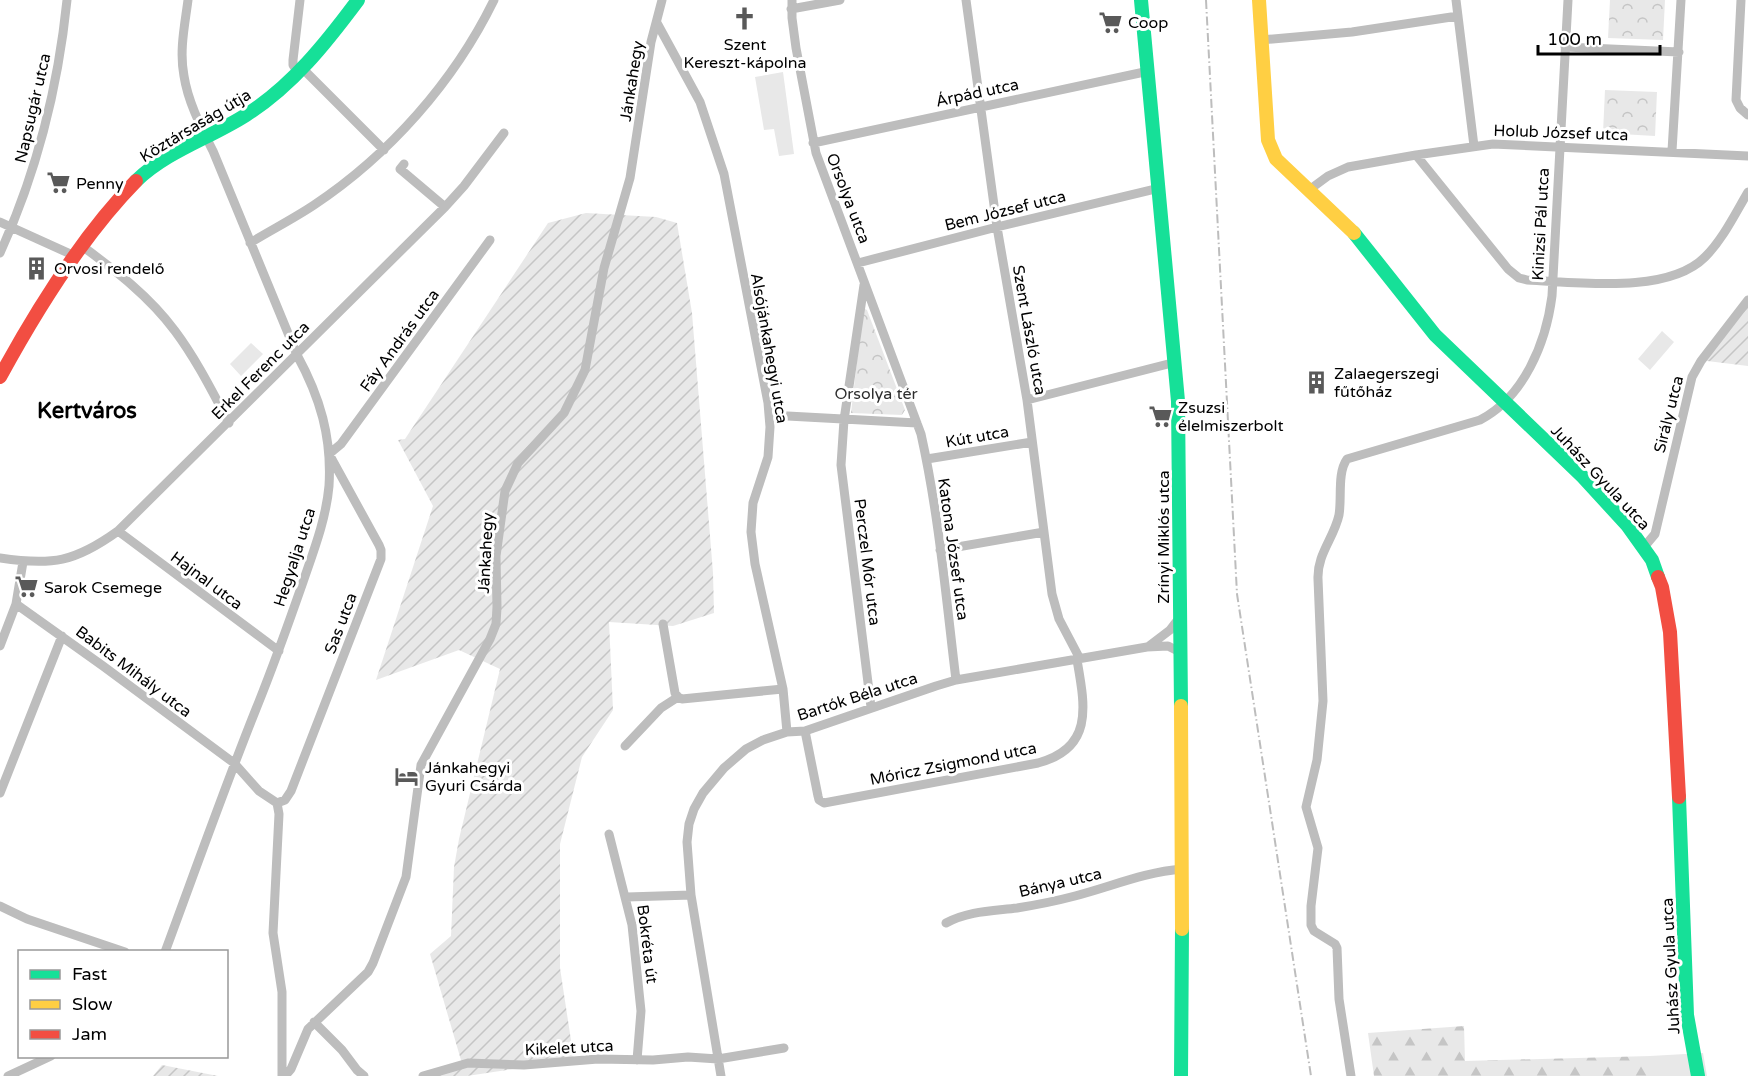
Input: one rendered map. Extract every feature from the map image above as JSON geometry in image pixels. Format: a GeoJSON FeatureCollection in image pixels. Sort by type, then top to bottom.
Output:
{"type":"FeatureCollection","features":[{"type":"Feature","properties":{"kind":"street","name":"Napsugár utca"},"geometry":{"type":"LineString","coordinates":[[0,253],[26,190],[47,120],[58,67],[66,0]]}},
{"type":"Feature","properties":{"kind":"street","name":"Hegyalja utca"},"geometry":{"type":"LineString","coordinates":[[165,950],[234,763],[279,651],[324,516],[329,454],[314,386],[297,356],[200,125],[184,76],[183,54],[188,0]]}},
{"type":"Feature","properties":{"kind":"street"},"geometry":{"type":"LineString","coordinates":[[300,0],[294,69],[299,69],[384,150]]}},
{"type":"Feature","properties":{"kind":"street","name":"Köztársaság útja"},"geometry":{"type":"LineString","coordinates":[[0,377],[39,310],[79,251],[127,191],[144,174],[171,154],[206,138],[250,113],[271,96],[328,39],[358,0]]}},
{"type":"Feature","properties":{"kind":"street"},"geometry":{"type":"LineString","coordinates":[[250,243],[313,206],[384,150],[448,75],[494,0]]}},
{"type":"Feature","properties":{"kind":"street","name":"Jánkahegy"},"geometry":{"type":"LineString","coordinates":[[283,1076],[291,1069],[308,1029],[368,972],[373,963],[406,877],[421,765],[490,639],[495,624],[498,531],[507,484],[518,463],[564,413],[585,370],[604,268],[630,178],[653,33],[662,0]]}},
{"type":"Feature","properties":{"kind":"street"},"geometry":{"type":"LineString","coordinates":[[792,4],[840,0]]}},
{"type":"Feature","properties":{"kind":"street","name":"Szent László utca"},"geometry":{"type":"LineString","coordinates":[[966,0],[997,227],[1027,400],[1052,594],[1057,613],[1078,660]]}},
{"type":"Feature","properties":{"kind":"street","name":"Zrínyi Miklós utca"},"geometry":{"type":"LineString","coordinates":[[1141,0],[1178,401],[1182,869],[1181,1076]]}},
{"type":"Feature","properties":{"kind":"street","name":"Juhász Gyula utca"},"geometry":{"type":"LineString","coordinates":[[1259,0],[1269,145],[1276,159],[1350,228],[1435,335],[1583,477],[1616,512],[1644,547],[1661,581],[1670,632],[1677,746],[1687,1015],[1698,1076]]}},
{"type":"Feature","properties":{"kind":"street"},"geometry":{"type":"LineString","coordinates":[[1456,0],[1474,146]]}},
{"type":"Feature","properties":{"kind":"street","name":"Kinizsi Pál utca"},"geometry":{"type":"LineString","coordinates":[[1351,1076],[1339,999],[1337,948],[1335,944],[1314,931],[1311,919],[1318,848],[1306,807],[1317,760],[1323,688],[1319,561],[1337,523],[1343,468],[1347,459],[1473,422],[1493,412],[1526,375],[1539,349],[1548,321],[1553,281],[1568,0]]}},
{"type":"Feature","properties":{"kind":"street"},"geometry":{"type":"LineString","coordinates":[[1672,152],[1681,0]]}},
{"type":"Feature","properties":{"kind":"street"},"geometry":{"type":"LineString","coordinates":[[1741,0],[1736,100],[1740,108],[1748,115]]}},
{"type":"Feature","properties":{"kind":"street","name":"Orsolya utca"},"geometry":{"type":"LineString","coordinates":[[792,4],[813,143],[858,263]]}},
{"type":"Feature","properties":{"kind":"street"},"geometry":{"type":"LineString","coordinates":[[1261,40],[1352,32],[1458,16]]}},
{"type":"Feature","properties":{"kind":"street","name":"Alsójánkahegyi utca"},"geometry":{"type":"LineString","coordinates":[[657,22],[700,102],[724,174],[769,415],[768,457],[753,502],[751,532],[755,564],[783,689],[787,732]]}},
{"type":"Feature","properties":{"kind":"street"},"geometry":{"type":"LineString","coordinates":[[1565,47],[1679,51]]}},
{"type":"Feature","properties":{"kind":"street","name":"Árpád utca"},"geometry":{"type":"LineString","coordinates":[[813,143],[1149,71]]}},
{"type":"Feature","properties":{"kind":"street","name":"Erkel Ferenc utca"},"geometry":{"type":"LineString","coordinates":[[0,558],[23,562],[49,562],[76,556],[96,547],[118,531],[445,207],[504,133]]}},
{"type":"Feature","properties":{"kind":"street","name":"Holub József utca"},"geometry":{"type":"LineString","coordinates":[[1309,190],[1328,176],[1348,167],[1474,146],[1500,144],[1748,156]]}},
{"type":"Feature","properties":{"kind":"street"},"geometry":{"type":"LineString","coordinates":[[1416,155],[1508,269],[1523,279],[1648,282],[1681,273],[1696,264],[1710,251],[1748,192]]}},
{"type":"Feature","properties":{"kind":"street"},"geometry":{"type":"LineString","coordinates":[[404,164],[400,169],[445,207]]}},
{"type":"Feature","properties":{"kind":"street","name":"Bem József utca"},"geometry":{"type":"LineString","coordinates":[[858,263],[1159,188]]}},
{"type":"Feature","properties":{"kind":"street"},"geometry":{"type":"LineString","coordinates":[[0,222],[79,251],[124,278],[164,318],[193,357],[229,423]]}},
{"type":"Feature","properties":{"kind":"street","name":"Fáy András utca"},"geometry":{"type":"LineString","coordinates":[[329,454],[341,444],[490,240]]}},
{"type":"Feature","properties":{"kind":"street"},"geometry":{"type":"LineString","coordinates":[[769,415],[917,423],[858,263]]}},
{"type":"Feature","properties":{"kind":"street"},"geometry":{"type":"LineString","coordinates":[[844,420],[864,283]]}},
{"type":"Feature","properties":{"kind":"street","name":"Sirály utca"},"geometry":{"type":"LineString","coordinates":[[1644,547],[1655,534],[1692,376],[1748,300]]}},
{"type":"Feature","properties":{"kind":"street"},"geometry":{"type":"LineString","coordinates":[[1027,400],[1176,362]]}},
{"type":"Feature","properties":{"kind":"street","name":"Perczel Mór utca"},"geometry":{"type":"LineString","coordinates":[[844,420],[841,471],[871,707]]}},
{"type":"Feature","properties":{"kind":"street","name":"Katona József utca"},"geometry":{"type":"LineString","coordinates":[[917,423],[927,459],[956,680]]}},
{"type":"Feature","properties":{"kind":"street","name":"Kút utca"},"geometry":{"type":"LineString","coordinates":[[927,459],[1032,442]]}},
{"type":"Feature","properties":{"kind":"street","name":"Sas utca"},"geometry":{"type":"LineString","coordinates":[[277,803],[285,800],[291,791],[381,559],[379,545],[329,454]]}},
{"type":"Feature","properties":{"kind":"street","name":"Hajnal utca"},"geometry":{"type":"LineString","coordinates":[[118,531],[279,651]]}},
{"type":"Feature","properties":{"kind":"street"},"geometry":{"type":"LineString","coordinates":[[940,550],[1044,532]]}},
{"type":"Feature","properties":{"kind":"street"},"geometry":{"type":"LineString","coordinates":[[0,646],[16,604],[23,562]]}},
{"type":"Feature","properties":{"kind":"street","name":"Babits Mihály utca"},"geometry":{"type":"LineString","coordinates":[[16,604],[234,763]]}},
{"type":"Feature","properties":{"kind":"street"},"geometry":{"type":"LineString","coordinates":[[1147,646],[1170,630],[1180,617]]}},
{"type":"Feature","properties":{"kind":"street"},"geometry":{"type":"LineString","coordinates":[[663,624],[675,693],[678,697],[682,699],[783,689]]}},
{"type":"Feature","properties":{"kind":"street"},"geometry":{"type":"LineString","coordinates":[[0,793],[62,636]]}},
{"type":"Feature","properties":{"kind":"street"},"geometry":{"type":"LineString","coordinates":[[1147,646],[1168,646],[1180,652]]}},
{"type":"Feature","properties":{"kind":"street","name":"Bartók Béla utca"},"geometry":{"type":"LineString","coordinates":[[721,1076],[691,895],[687,842],[691,816],[699,800],[717,775],[738,755],[763,740],[787,732],[805,731],[956,680],[1147,646]]}},
{"type":"Feature","properties":{"kind":"street","name":"Móricz Zsigmond utca"},"geometry":{"type":"LineString","coordinates":[[805,731],[819,800],[824,803],[1038,763],[1054,758],[1067,750],[1080,731],[1084,707],[1078,660]]}},
{"type":"Feature","properties":{"kind":"street"},"geometry":{"type":"LineString","coordinates":[[625,746],[662,708],[678,697]]}},
{"type":"Feature","properties":{"kind":"street"},"geometry":{"type":"LineString","coordinates":[[234,763],[259,791],[277,803],[279,824],[273,933],[282,992],[283,1076]]}},
{"type":"Feature","properties":{"kind":"street","name":"Bokréta út"},"geometry":{"type":"LineString","coordinates":[[609,834],[627,897],[632,924],[640,1011],[637,1060]]}},
{"type":"Feature","properties":{"kind":"street","name":"Bánya utca"},"geometry":{"type":"LineString","coordinates":[[946,923],[969,913],[1020,908],[1182,869]]}},
{"type":"Feature","properties":{"kind":"street"},"geometry":{"type":"LineString","coordinates":[[627,897],[691,895]]}},
{"type":"Feature","properties":{"kind":"street"},"geometry":{"type":"LineString","coordinates":[[0,906],[27,919],[122,950]]}},
{"type":"Feature","properties":{"kind":"street"},"geometry":{"type":"LineString","coordinates":[[314,1022],[364,1076]]}},
{"type":"Feature","properties":{"kind":"street","name":"Kikelet utca"},"geometry":{"type":"LineString","coordinates":[[423,1076],[468,1063],[524,1065],[598,1059],[718,1059],[784,1048]]}},
{"type":"Feature","properties":{"kind":"street"},"geometry":{"type":"LineString","coordinates":[[8,1076],[47,1058]]}},
{"type":"Feature","properties":{"kind":"green space"},"geometry":{"type":"Polygon","coordinates":[[[1610,0],[1665,0],[1663,40],[1608,38],[1610,0]]]}},
{"type":"Feature","properties":{"kind":"green space"},"geometry":{"type":"Polygon","coordinates":[[[783,72],[794,154],[779,156],[774,129],[764,130],[755,77],[783,72]]]}},
{"type":"Feature","properties":{"kind":"green space"},"geometry":{"type":"Polygon","coordinates":[[[1605,90],[1657,92],[1655,136],[1603,133],[1605,90]]]}},
{"type":"Feature","properties":{"kind":"green space"},"geometry":{"type":"Polygon","coordinates":[[[586,213],[656,217],[677,223],[692,313],[713,573],[714,613],[673,626],[609,622],[613,710],[582,757],[560,844],[560,968],[574,1060],[467,1076],[423,1076],[463,1067],[430,954],[451,936],[454,867],[459,839],[500,669],[459,650],[376,680],[433,506],[398,440],[405,439],[548,223],[586,213]]]}},
{"type":"Feature","properties":{"kind":"green space"},"geometry":{"type":"Polygon","coordinates":[[[1748,296],[1748,366],[1699,360],[1748,296]]]}},
{"type":"Feature","properties":{"kind":"green space","name":"Orsolya tér"},"geometry":{"type":"Polygon","coordinates":[[[863,308],[867,310],[905,410],[902,415],[851,413],[863,308]]]}},
{"type":"Feature","properties":{"kind":"green space"},"geometry":{"type":"Polygon","coordinates":[[[1662,331],[1674,342],[1650,370],[1638,359],[1662,331]]]}},
{"type":"Feature","properties":{"kind":"green space"},"geometry":{"type":"Polygon","coordinates":[[[251,343],[263,354],[241,376],[230,364],[251,343]]]}},
{"type":"Feature","properties":{"kind":"green space"},"geometry":{"type":"Polygon","coordinates":[[[1464,1026],[1465,1061],[1650,1056],[1650,1076],[1374,1076],[1368,1033],[1464,1026]]]}},
{"type":"Feature","properties":{"kind":"green space"},"geometry":{"type":"Polygon","coordinates":[[[1703,1053],[1707,1076],[1650,1076],[1650,1056],[1703,1053]]]}},
{"type":"Feature","properties":{"kind":"green space"},"geometry":{"type":"Polygon","coordinates":[[[162,1065],[218,1076],[153,1076],[162,1065]]]}},
{"type":"Feature","properties":{"kind":"railway"},"geometry":{"type":"LineString","coordinates":[[1206,0],[1237,594],[1311,1076]]}},
{"type":"Feature","properties":{"kind":"traffic: fast"},"geometry":{"type":"LineString","coordinates":[[136,181],[161,161],[246,115],[278,91],[321,48],[358,0]]}},
{"type":"Feature","properties":{"kind":"traffic: fast"},"geometry":{"type":"LineString","coordinates":[[1141,0],[1178,401],[1181,706]]}},
{"type":"Feature","properties":{"kind":"traffic: fast"},"geometry":{"type":"LineString","coordinates":[[1354,233],[1435,335],[1583,477],[1627,525],[1652,560],[1658,577]]}},
{"type":"Feature","properties":{"kind":"traffic: fast"},"geometry":{"type":"LineString","coordinates":[[1679,797],[1687,1015],[1698,1076]]}},
{"type":"Feature","properties":{"kind":"traffic: fast"},"geometry":{"type":"LineString","coordinates":[[1181,1076],[1182,929]]}},
{"type":"Feature","properties":{"kind":"traffic: slow"},"geometry":{"type":"LineString","coordinates":[[1259,0],[1268,140],[1276,159],[1354,233]]}},
{"type":"Feature","properties":{"kind":"traffic: slow"},"geometry":{"type":"LineString","coordinates":[[1181,706],[1182,929]]}},
{"type":"Feature","properties":{"kind":"traffic: jam"},"geometry":{"type":"LineString","coordinates":[[0,377],[29,325],[79,249],[116,202],[136,181]]}},
{"type":"Feature","properties":{"kind":"traffic: jam"},"geometry":{"type":"LineString","coordinates":[[1658,577],[1670,632],[1679,797]]}},
{"type":"Feature","properties":{"kind":"place","name":"Szent Kereszt-kápolna"},"geometry":{"type":"Point","coordinates":[745,19]}},
{"type":"Feature","properties":{"kind":"place","name":"Coop"},"geometry":{"type":"Point","coordinates":[1110,22]}},
{"type":"Feature","properties":{"kind":"place","name":"Penny"},"geometry":{"type":"Point","coordinates":[58,183]}},
{"type":"Feature","properties":{"kind":"place","name":"Orvosi rendelő"},"geometry":{"type":"Point","coordinates":[36,268]}},
{"type":"Feature","properties":{"kind":"place","name":"Zalaegerszegi fűtőház"},"geometry":{"type":"Point","coordinates":[1316,382]}},
{"type":"Feature","properties":{"kind":"place","name":"Zsuzsi élelmiszerbolt"},"geometry":{"type":"Point","coordinates":[1160,416]}},
{"type":"Feature","properties":{"kind":"place","name":"Sarok Csemege"},"geometry":{"type":"Point","coordinates":[26,587]}},
{"type":"Feature","properties":{"kind":"place","name":"Jánkahegyi Gyuri Csárda"},"geometry":{"type":"Point","coordinates":[407,776]}},
{"type":"Feature","properties":{"kind":"district","name":"Kertváros"},"geometry":{"type":"Point","coordinates":[87,410]}}]}
